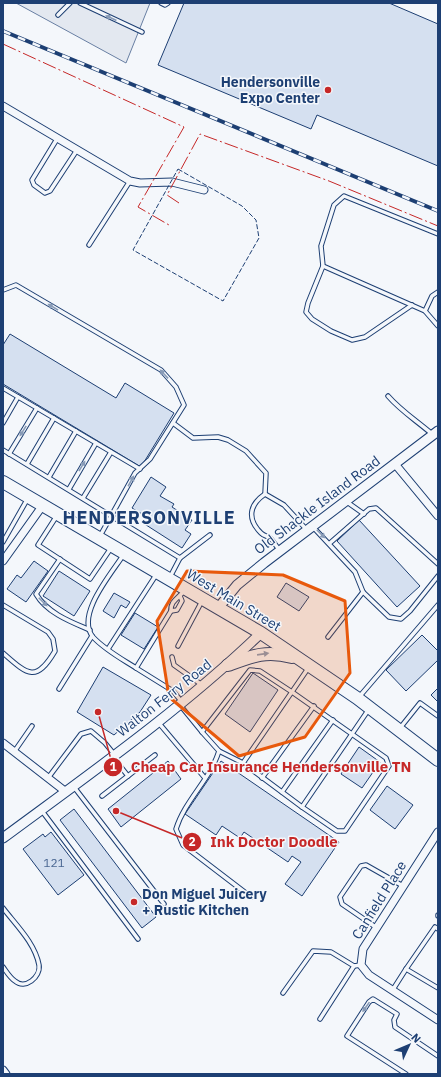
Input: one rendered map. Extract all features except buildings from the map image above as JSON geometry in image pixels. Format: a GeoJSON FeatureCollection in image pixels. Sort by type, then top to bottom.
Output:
{"type":"FeatureCollection","features":[{"type":"Feature","properties":{"kind":"main road","name":"West Main Street"},"geometry":{"type":"LineString","coordinates":[[3,482],[169,578],[183,592],[204,598],[261,633],[357,698],[398,730],[437,757]]}},
{"type":"Feature","properties":{"kind":"main road"},"geometry":{"type":"LineString","coordinates":[[228,665],[252,656],[267,653],[280,654],[299,659]]}},
{"type":"Feature","properties":{"kind":"street"},"geometry":{"type":"LineString","coordinates":[[3,106],[130,181],[140,183],[172,182],[204,190]]}},
{"type":"Feature","properties":{"kind":"street","name":"Old Shackle Island Road"},"geometry":{"type":"LineString","coordinates":[[219,607],[237,586],[280,551],[345,500],[436,433]]}},
{"type":"Feature","properties":{"kind":"street"},"geometry":{"type":"LineString","coordinates":[[395,464],[438,516]]}},
{"type":"Feature","properties":{"kind":"street"},"geometry":{"type":"LineString","coordinates":[[3,561],[43,505]]}},
{"type":"Feature","properties":{"kind":"street","name":"Walton Ferry Road"},"geometry":{"type":"LineString","coordinates":[[3,838],[74,786],[203,685],[228,665],[261,633]]}},
{"type":"Feature","properties":{"kind":"street"},"geometry":{"type":"LineString","coordinates":[[3,743],[66,792]]}},
{"type":"Feature","properties":{"kind":"street","name":"Canfield Place"},"geometry":{"type":"LineString","coordinates":[[357,965],[363,950],[438,832]]}},
{"type":"Feature","properties":{"kind":"street"},"geometry":{"type":"LineString","coordinates":[[357,965],[368,975],[438,1020]]}},
{"type":"Feature","properties":{"kind":"street"},"geometry":{"type":"LineString","coordinates":[[3,1070],[6,1074]]}},
{"type":"Feature","properties":{"kind":"lane"},"geometry":{"type":"LineString","coordinates":[[58,15],[70,3]]}},
{"type":"Feature","properties":{"kind":"lane"},"geometry":{"type":"LineString","coordinates":[[80,3],[142,32]]}},
{"type":"Feature","properties":{"kind":"lane"},"geometry":{"type":"LineString","coordinates":[[161,3],[165,5],[168,3]]}},
{"type":"Feature","properties":{"kind":"lane"},"geometry":{"type":"LineString","coordinates":[[58,138],[32,180],[34,184],[46,193],[50,191],[77,150]]}},
{"type":"Feature","properties":{"kind":"lane"},"geometry":{"type":"LineString","coordinates":[[88,245],[130,181]]}},
{"type":"Feature","properties":{"kind":"lane"},"geometry":{"type":"LineString","coordinates":[[412,305],[365,337],[352,340],[331,332],[312,319],[306,312],[308,303],[323,266],[322,246],[334,205],[344,196],[438,234]]}},
{"type":"Feature","properties":{"kind":"lane"},"geometry":{"type":"LineString","coordinates":[[323,266],[425,311],[438,326]]}},
{"type":"Feature","properties":{"kind":"lane"},"geometry":{"type":"LineString","coordinates":[[3,290],[16,285],[161,370],[176,387],[184,404],[150,459],[135,473],[99,538]]}},
{"type":"Feature","properties":{"kind":"lane"},"geometry":{"type":"LineString","coordinates":[[425,311],[432,296],[438,292]]}},
{"type":"Feature","properties":{"kind":"lane"},"geometry":{"type":"LineString","coordinates":[[3,388],[140,469]]}},
{"type":"Feature","properties":{"kind":"lane"},"geometry":{"type":"LineString","coordinates":[[388,396],[398,408],[436,433]]}},
{"type":"Feature","properties":{"kind":"lane"},"geometry":{"type":"LineString","coordinates":[[3,423],[18,397]]}},
{"type":"Feature","properties":{"kind":"lane"},"geometry":{"type":"LineString","coordinates":[[9,454],[37,408]]}},
{"type":"Feature","properties":{"kind":"lane"},"geometry":{"type":"LineString","coordinates":[[27,464],[54,418]]}},
{"type":"Feature","properties":{"kind":"lane"},"geometry":{"type":"LineString","coordinates":[[173,423],[193,438],[218,437],[228,440],[246,450],[266,474],[265,494]]}},
{"type":"Feature","properties":{"kind":"lane"},"geometry":{"type":"LineString","coordinates":[[49,477],[76,431]]}},
{"type":"Feature","properties":{"kind":"lane"},"geometry":{"type":"LineString","coordinates":[[68,489],[96,443]]}},
{"type":"Feature","properties":{"kind":"lane"},"geometry":{"type":"LineString","coordinates":[[3,450],[112,515],[180,558]]}},
{"type":"Feature","properties":{"kind":"lane"},"geometry":{"type":"LineString","coordinates":[[83,498],[111,452]]}},
{"type":"Feature","properties":{"kind":"lane"},"geometry":{"type":"LineString","coordinates":[[265,494],[284,505],[330,543],[355,572],[363,592],[389,617],[401,619],[410,611],[438,576]]}},
{"type":"Feature","properties":{"kind":"lane"},"geometry":{"type":"LineString","coordinates":[[265,494],[256,500],[253,506],[252,522],[262,535],[270,538],[280,551]]}},
{"type":"Feature","properties":{"kind":"lane"},"geometry":{"type":"LineString","coordinates":[[3,542],[29,497]]}},
{"type":"Feature","properties":{"kind":"lane"},"geometry":{"type":"LineString","coordinates":[[345,500],[364,514]]}},
{"type":"Feature","properties":{"kind":"lane"},"geometry":{"type":"LineString","coordinates":[[330,543],[369,509],[376,508],[438,564]]}},
{"type":"Feature","properties":{"kind":"lane"},"geometry":{"type":"LineString","coordinates":[[58,514],[38,545],[90,579],[113,546]]}},
{"type":"Feature","properties":{"kind":"lane"},"geometry":{"type":"LineString","coordinates":[[169,578],[180,558],[210,535]]}},
{"type":"Feature","properties":{"kind":"lane"},"geometry":{"type":"LineString","coordinates":[[125,553],[90,606],[88,622],[92,636],[108,649],[173,691],[180,703],[202,732],[219,751],[243,763],[337,831],[345,830],[389,766],[386,758],[314,706],[260,671],[250,670],[202,732]]}},
{"type":"Feature","properties":{"kind":"lane"},"geometry":{"type":"LineString","coordinates":[[60,559],[36,594],[40,601],[50,609],[71,622],[90,630]]}},
{"type":"Feature","properties":{"kind":"lane"},"geometry":{"type":"LineString","coordinates":[[108,649],[158,572]]}},
{"type":"Feature","properties":{"kind":"lane"},"geometry":{"type":"LineString","coordinates":[[136,668],[171,611],[171,607],[176,598],[183,592]]}},
{"type":"Feature","properties":{"kind":"lane"},"geometry":{"type":"LineString","coordinates":[[171,611],[176,610],[179,606],[182,601],[183,592]]}},
{"type":"Feature","properties":{"kind":"lane"},"geometry":{"type":"LineString","coordinates":[[328,637],[363,592]]}},
{"type":"Feature","properties":{"kind":"lane"},"geometry":{"type":"LineString","coordinates":[[178,646],[204,598]]}},
{"type":"Feature","properties":{"kind":"lane"},"geometry":{"type":"LineString","coordinates":[[3,605],[48,632],[53,639],[55,651],[46,667],[37,673],[30,672],[13,662],[3,653]]}},
{"type":"Feature","properties":{"kind":"lane"},"geometry":{"type":"LineString","coordinates":[[357,698],[438,606]]}},
{"type":"Feature","properties":{"kind":"lane"},"geometry":{"type":"LineString","coordinates":[[59,689],[92,636]]}},
{"type":"Feature","properties":{"kind":"lane"},"geometry":{"type":"LineString","coordinates":[[172,656],[174,665],[203,685]]}},
{"type":"Feature","properties":{"kind":"lane"},"geometry":{"type":"LineString","coordinates":[[243,763],[310,666]]}},
{"type":"Feature","properties":{"kind":"lane"},"geometry":{"type":"LineString","coordinates":[[398,730],[420,702],[438,716]]}},
{"type":"Feature","properties":{"kind":"lane"},"geometry":{"type":"LineString","coordinates":[[262,778],[314,706]]}},
{"type":"Feature","properties":{"kind":"lane"},"geometry":{"type":"LineString","coordinates":[[302,807],[370,708]]}},
{"type":"Feature","properties":{"kind":"lane"},"geometry":{"type":"LineString","coordinates":[[282,792],[333,720]]}},
{"type":"Feature","properties":{"kind":"lane"},"geometry":{"type":"LineString","coordinates":[[157,721],[205,778]]}},
{"type":"Feature","properties":{"kind":"lane"},"geometry":{"type":"LineString","coordinates":[[14,752],[32,726]]}},
{"type":"Feature","properties":{"kind":"lane"},"geometry":{"type":"LineString","coordinates":[[48,778],[81,734],[90,731],[105,743],[128,776]]}},
{"type":"Feature","properties":{"kind":"lane"},"geometry":{"type":"LineString","coordinates":[[219,751],[216,762],[180,815],[176,829],[183,844],[251,897]]}},
{"type":"Feature","properties":{"kind":"lane"},"geometry":{"type":"LineString","coordinates":[[102,796],[155,755]]}},
{"type":"Feature","properties":{"kind":"lane"},"geometry":{"type":"LineString","coordinates":[[74,786],[164,904]]}},
{"type":"Feature","properties":{"kind":"lane"},"geometry":{"type":"LineString","coordinates":[[41,810],[138,939]]}},
{"type":"Feature","properties":{"kind":"lane"},"geometry":{"type":"LineString","coordinates":[[377,928],[342,904],[340,897],[361,866],[366,865],[403,886]]}},
{"type":"Feature","properties":{"kind":"lane"},"geometry":{"type":"LineString","coordinates":[[3,908],[31,945],[39,967],[37,976],[29,982],[23,984],[15,982],[3,967]]}},
{"type":"Feature","properties":{"kind":"lane"},"geometry":{"type":"LineString","coordinates":[[392,990],[435,927],[438,929]]}},
{"type":"Feature","properties":{"kind":"lane"},"geometry":{"type":"LineString","coordinates":[[283,993],[313,951],[332,952],[357,965],[320,1019]]}},
{"type":"Feature","properties":{"kind":"lane"},"geometry":{"type":"LineString","coordinates":[[406,969],[438,988]]}},
{"type":"Feature","properties":{"kind":"lane"},"geometry":{"type":"LineString","coordinates":[[406,1074],[347,1036],[369,1002],[373,999],[377,1000],[397,1014],[394,1020],[395,1027],[438,1056]]}},
{"type":"Feature","properties":{"kind":"highlighted area"},"geometry":{"type":"Polygon","coordinates":[[[187,571],[283,575],[345,601],[350,673],[305,737],[239,756],[169,697],[157,621],[187,571]]]}},
{"type":"Feature","properties":{"kind":"shaded area"},"geometry":{"type":"Polygon","coordinates":[[[16,3],[150,3],[126,63],[16,3]]]}},
{"type":"Feature","properties":{"kind":"railway"},"geometry":{"type":"LineString","coordinates":[[3,31],[438,211]]}},
{"type":"Feature","properties":{"kind":"fence"},"geometry":{"type":"LineString","coordinates":[[178,169],[242,206],[256,220],[259,238],[223,301],[133,250],[178,169]]}},
{"type":"Feature","properties":{"kind":"power"},"geometry":{"type":"LineString","coordinates":[[3,44],[184,127],[138,207],[169,225]]}},
{"type":"Feature","properties":{"kind":"power"},"geometry":{"type":"LineString","coordinates":[[179,203],[167,195],[200,134],[329,181],[438,226]]}},
{"type":"Feature","properties":{"kind":"place","name":"Hendersonville Expo Center"},"geometry":{"type":"Point","coordinates":[328,90]}},
{"type":"Feature","properties":{"kind":"place","name":"Cheap Car Insurance Hendersonville TN"},"geometry":{"type":"Point","coordinates":[98,712]}},
{"type":"Feature","properties":{"kind":"place","name":"Ink Doctor Doodle"},"geometry":{"type":"Point","coordinates":[116,811]}},
{"type":"Feature","properties":{"kind":"place","name":"Don Miguel Juicery + Rustic Kitchen"},"geometry":{"type":"Point","coordinates":[134,902]}},
{"type":"Feature","properties":{"kind":"district","name":"HENDERSONVILLE"},"geometry":{"type":"Point","coordinates":[149,517]}}]}
